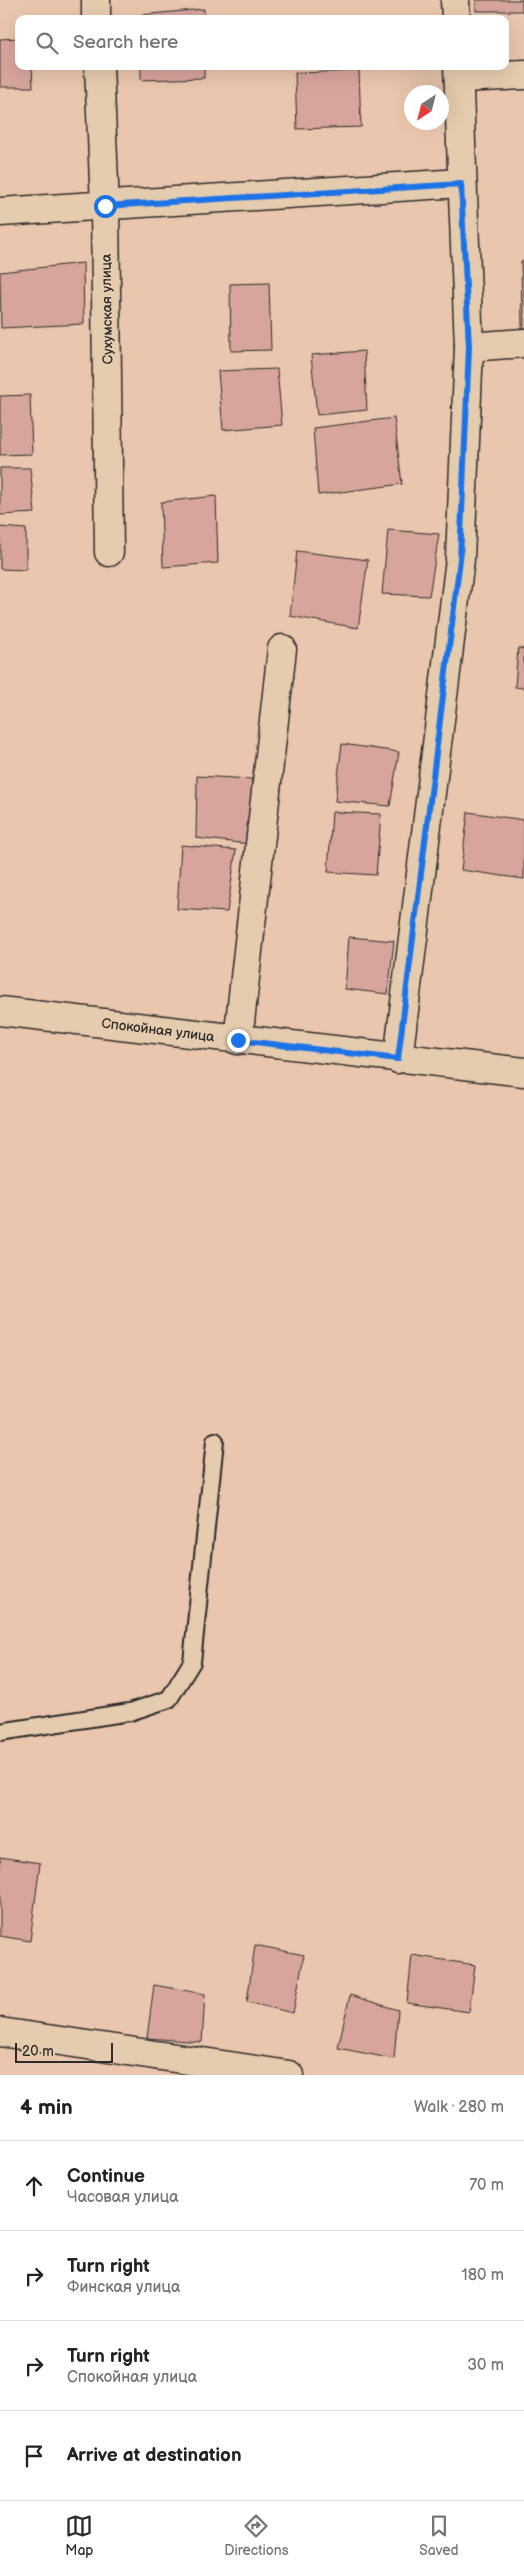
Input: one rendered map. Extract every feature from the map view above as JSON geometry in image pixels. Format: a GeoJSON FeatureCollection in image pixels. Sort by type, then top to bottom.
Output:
{"type":"FeatureCollection","features":[{"type":"Feature","properties":{"kind":"street"},"geometry":{"type":"LineString","coordinates":[[96,0],[96,15]]}},
{"type":"Feature","properties":{"kind":"street"},"geometry":{"type":"LineString","coordinates":[[455,0],[456,15]]}},
{"type":"Feature","properties":{"kind":"street","name":"Сухумская улица"},"geometry":{"type":"LineString","coordinates":[[99,70],[105,206],[109,552]]}},
{"type":"Feature","properties":{"kind":"street"},"geometry":{"type":"LineString","coordinates":[[398,1059],[460,559],[469,347],[458,72],[524,75]]}},
{"type":"Feature","properties":{"kind":"street"},"geometry":{"type":"LineString","coordinates":[[0,212],[461,184]]}},
{"type":"Feature","properties":{"kind":"street"},"geometry":{"type":"LineString","coordinates":[[469,347],[524,343]]}},
{"type":"Feature","properties":{"kind":"street"},"geometry":{"type":"LineString","coordinates":[[238,1040],[282,648]]}},
{"type":"Feature","properties":{"kind":"street","name":"Спокойная улица"},"geometry":{"type":"LineString","coordinates":[[0,1011],[398,1059],[524,1072]]}},
{"type":"Feature","properties":{"kind":"street"},"geometry":{"type":"LineString","coordinates":[[0,2032],[289,2075]]}},
{"type":"Feature","properties":{"kind":"lane"},"geometry":{"type":"LineString","coordinates":[[0,1732],[130,1712],[169,1699],[192,1662],[215,1442]]}},
{"type":"Feature","properties":{"kind":"building"},"geometry":{"type":"Polygon","coordinates":[[[476,0],[522,0],[522,11],[476,11],[476,0]]]}},
{"type":"Feature","properties":{"kind":"building"},"geometry":{"type":"Polygon","coordinates":[[[204,9],[204,15],[140,15],[204,9]]]}},
{"type":"Feature","properties":{"kind":"building"},"geometry":{"type":"Polygon","coordinates":[[[15,38],[15,70],[32,70],[33,87],[0,87],[0,39],[15,38]]]}},
{"type":"Feature","properties":{"kind":"building"},"geometry":{"type":"Polygon","coordinates":[[[141,70],[204,70],[204,78],[141,80],[141,70]]]}},
{"type":"Feature","properties":{"kind":"building"},"geometry":{"type":"Polygon","coordinates":[[[359,71],[361,127],[297,129],[295,73],[359,71]]]}},
{"type":"Feature","properties":{"kind":"building"},"geometry":{"type":"Polygon","coordinates":[[[521,261],[524,261],[524,326],[522,326],[521,261]]]}},
{"type":"Feature","properties":{"kind":"building"},"geometry":{"type":"Polygon","coordinates":[[[83,263],[84,324],[1,328],[0,272],[83,263]]]}},
{"type":"Feature","properties":{"kind":"building"},"geometry":{"type":"Polygon","coordinates":[[[269,283],[271,350],[231,351],[230,284],[269,283]]]}},
{"type":"Feature","properties":{"kind":"building"},"geometry":{"type":"Polygon","coordinates":[[[364,351],[367,410],[317,415],[311,355],[364,351]]]}},
{"type":"Feature","properties":{"kind":"building"},"geometry":{"type":"Polygon","coordinates":[[[277,369],[282,425],[223,430],[218,371],[277,369]]]}},
{"type":"Feature","properties":{"kind":"building"},"geometry":{"type":"Polygon","coordinates":[[[30,395],[32,454],[0,455],[0,396],[30,395]]]}},
{"type":"Feature","properties":{"kind":"building"},"geometry":{"type":"Polygon","coordinates":[[[394,418],[402,484],[318,495],[313,428],[394,418]]]}},
{"type":"Feature","properties":{"kind":"building"},"geometry":{"type":"Polygon","coordinates":[[[0,468],[30,468],[35,513],[0,515],[0,468]]]}},
{"type":"Feature","properties":{"kind":"building"},"geometry":{"type":"Polygon","coordinates":[[[216,496],[218,563],[163,567],[161,502],[216,496]]]}},
{"type":"Feature","properties":{"kind":"building"},"geometry":{"type":"Polygon","coordinates":[[[0,527],[26,529],[26,570],[0,569],[0,527]]]}},
{"type":"Feature","properties":{"kind":"building"},"geometry":{"type":"Polygon","coordinates":[[[388,530],[439,534],[429,596],[382,594],[388,530]]]}},
{"type":"Feature","properties":{"kind":"building"},"geometry":{"type":"Polygon","coordinates":[[[297,551],[368,560],[358,628],[290,616],[297,551]]]}},
{"type":"Feature","properties":{"kind":"building"},"geometry":{"type":"Polygon","coordinates":[[[518,648],[524,649],[524,688],[515,687],[518,648]]]}},
{"type":"Feature","properties":{"kind":"building"},"geometry":{"type":"Polygon","coordinates":[[[342,744],[399,752],[390,806],[335,801],[342,744]]]}},
{"type":"Feature","properties":{"kind":"building"},"geometry":{"type":"Polygon","coordinates":[[[197,776],[252,779],[249,844],[196,838],[197,776]]]}},
{"type":"Feature","properties":{"kind":"building"},"geometry":{"type":"Polygon","coordinates":[[[332,812],[381,814],[376,875],[328,872],[332,812]]]}},
{"type":"Feature","properties":{"kind":"building"},"geometry":{"type":"Polygon","coordinates":[[[468,812],[524,820],[524,879],[461,870],[468,812]]]}},
{"type":"Feature","properties":{"kind":"building"},"geometry":{"type":"Polygon","coordinates":[[[181,845],[236,850],[227,912],[177,909],[181,845]]]}},
{"type":"Feature","properties":{"kind":"building"},"geometry":{"type":"Polygon","coordinates":[[[349,937],[394,941],[388,994],[345,989],[349,937]]]}},
{"type":"Feature","properties":{"kind":"building"},"geometry":{"type":"Polygon","coordinates":[[[0,1857],[40,1863],[30,1941],[0,1936],[0,1857]]]}},
{"type":"Feature","properties":{"kind":"building"},"geometry":{"type":"Polygon","coordinates":[[[255,1945],[304,1955],[293,2013],[247,2002],[255,1945]]]}},
{"type":"Feature","properties":{"kind":"building"},"geometry":{"type":"Polygon","coordinates":[[[412,1955],[475,1965],[469,2012],[407,2003],[412,1955]]]}},
{"type":"Feature","properties":{"kind":"building"},"geometry":{"type":"Polygon","coordinates":[[[154,1985],[205,1994],[202,2042],[147,2038],[154,1985]]]}},
{"type":"Feature","properties":{"kind":"building"},"geometry":{"type":"Polygon","coordinates":[[[350,1995],[398,2010],[394,2059],[338,2048],[350,1995]]]}},
{"type":"Feature","properties":{"kind":"route"},"geometry":{"type":"LineString","coordinates":[[105,206],[461,184],[469,347],[460,559],[454,621],[398,1059],[238,1040]]}}]}
